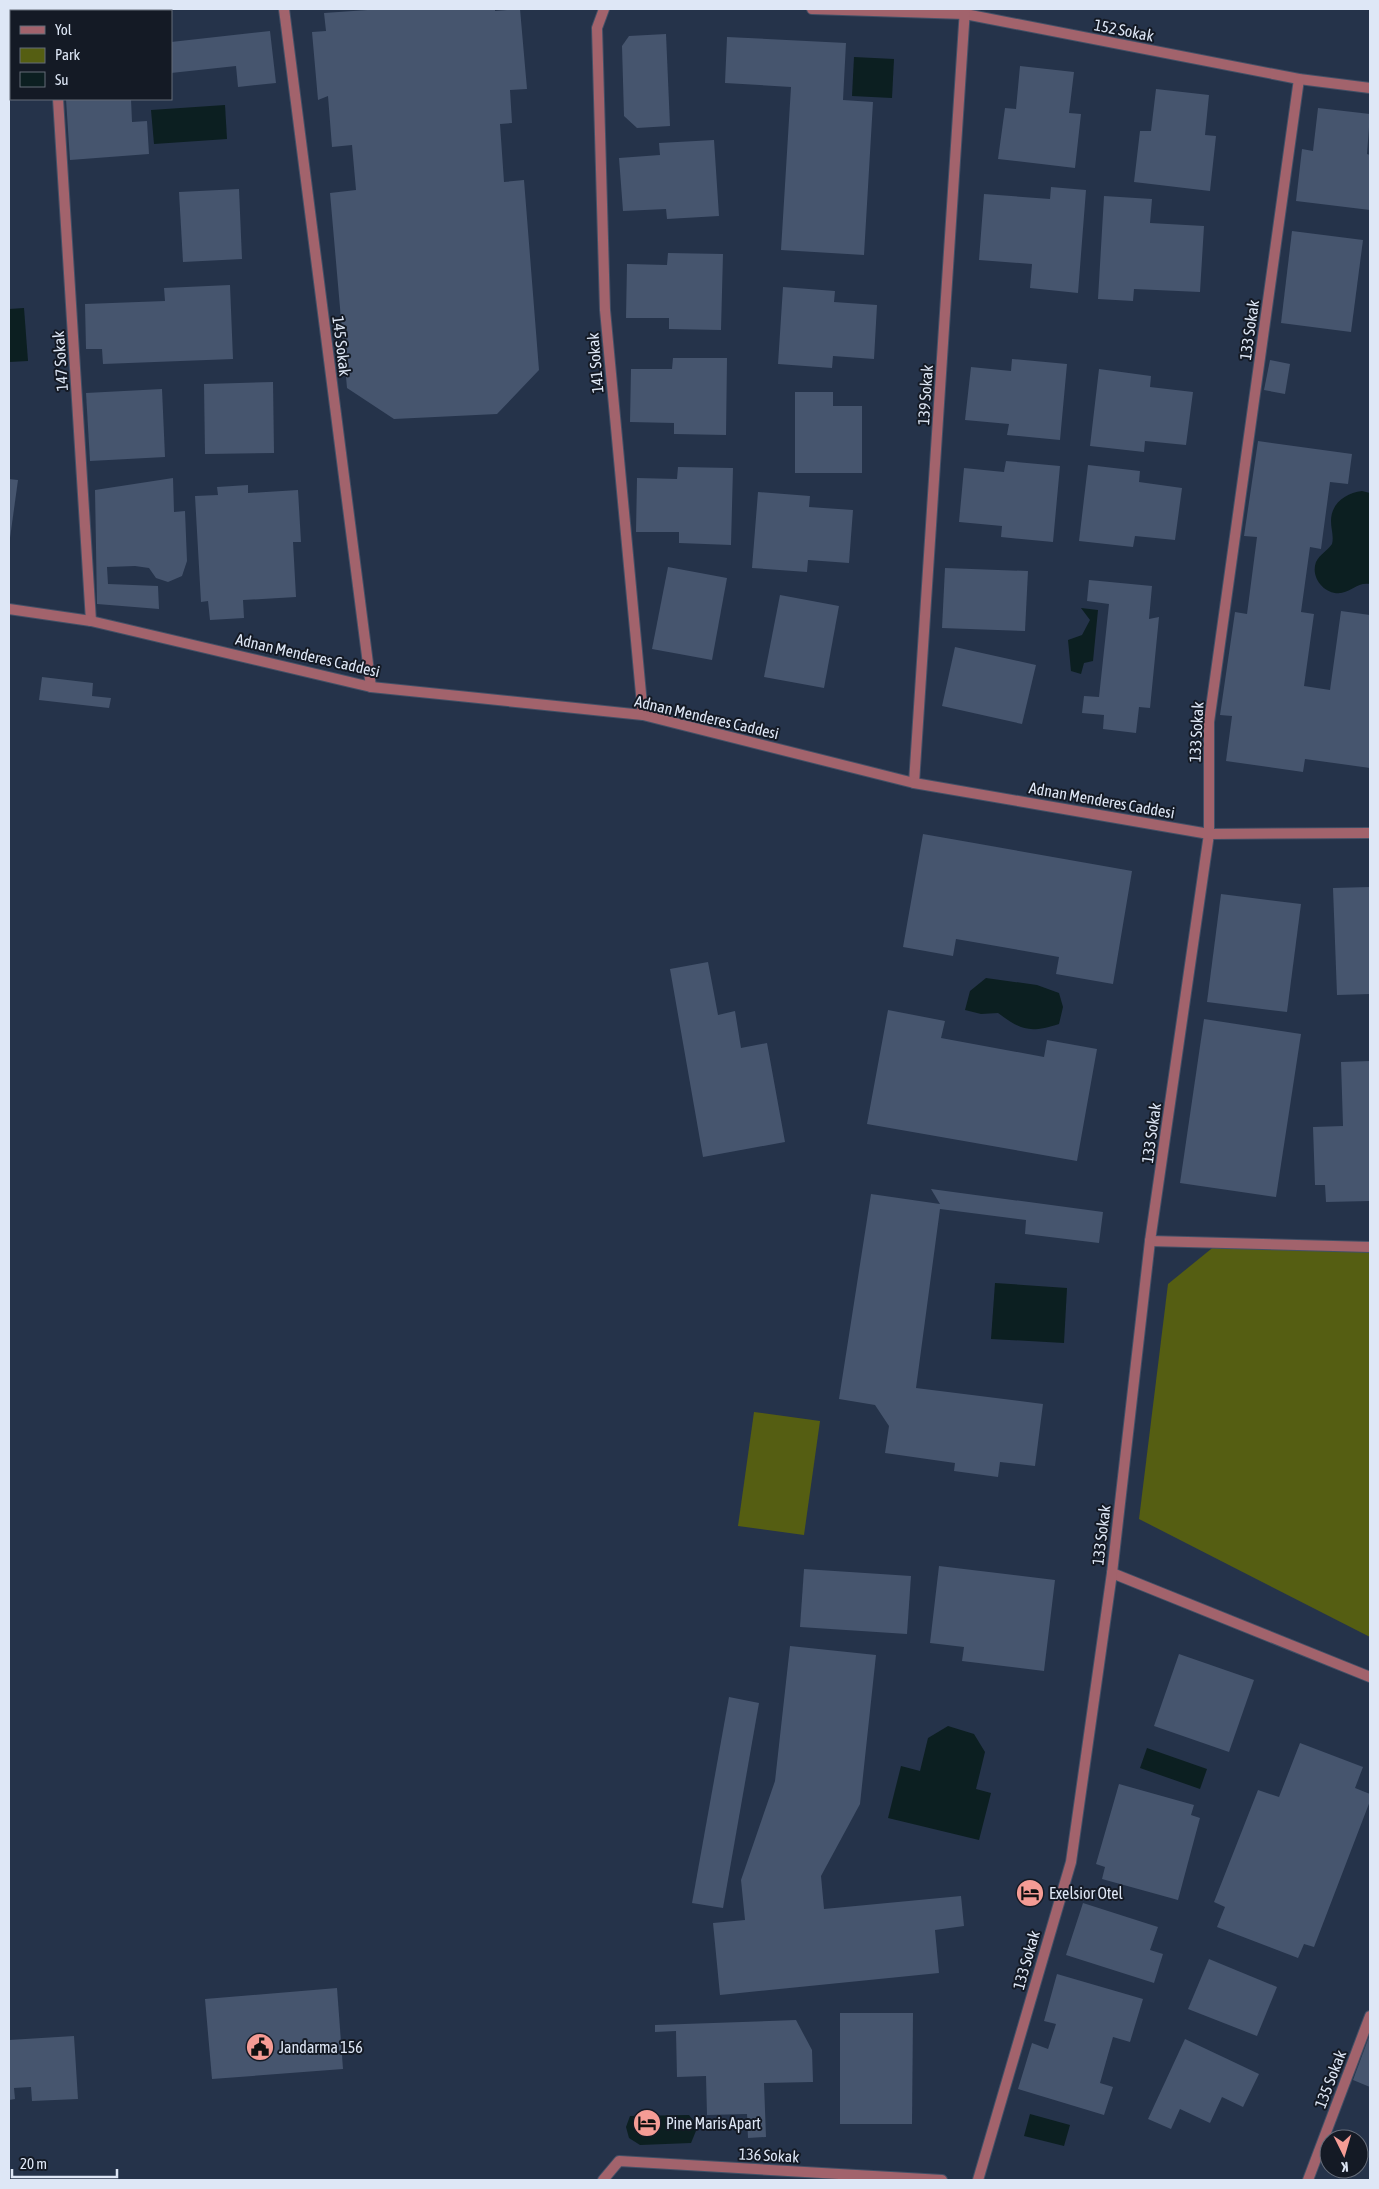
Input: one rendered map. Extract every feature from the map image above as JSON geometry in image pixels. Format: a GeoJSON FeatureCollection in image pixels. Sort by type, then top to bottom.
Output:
{"type":"FeatureCollection","features":[{"type":"Feature","properties":{"kind":"street","name":"145 Sokak"},"geometry":{"type":"LineString","coordinates":[[284,9],[371,687]]}},
{"type":"Feature","properties":{"kind":"street","name":"141 Sokak"},"geometry":{"type":"LineString","coordinates":[[604,9],[597,28],[605,310],[643,715]]}},
{"type":"Feature","properties":{"kind":"street","name":"152 Sokak"},"geometry":{"type":"LineString","coordinates":[[812,9],[965,12],[1299,79],[1370,88]]}},
{"type":"Feature","properties":{"kind":"street","name":"139 Sokak"},"geometry":{"type":"LineString","coordinates":[[914,783],[965,12]]}},
{"type":"Feature","properties":{"kind":"street","name":"133 Sokak"},"geometry":{"type":"LineString","coordinates":[[978,2180],[1071,1862],[1112,1573],[1150,1241],[1209,834],[1209,722],[1299,79]]}},
{"type":"Feature","properties":{"kind":"street","name":"147 Sokak"},"geometry":{"type":"LineString","coordinates":[[58,100],[91,621]]}},
{"type":"Feature","properties":{"kind":"street","name":"Adnan Menderes Caddesi"},"geometry":{"type":"LineString","coordinates":[[9,609],[91,621],[371,687],[643,715],[914,783],[1209,834],[1370,833]]}},
{"type":"Feature","properties":{"kind":"street"},"geometry":{"type":"LineString","coordinates":[[1150,1241],[1370,1247]]}},
{"type":"Feature","properties":{"kind":"street"},"geometry":{"type":"LineString","coordinates":[[1112,1573],[1370,1677]]}},
{"type":"Feature","properties":{"kind":"street","name":"135 Sokak"},"geometry":{"type":"LineString","coordinates":[[1308,2180],[1370,2016]]}},
{"type":"Feature","properties":{"kind":"street","name":"136 Sokak"},"geometry":{"type":"LineString","coordinates":[[603,2180],[619,2161],[942,2180]]}},
{"type":"Feature","properties":{"kind":"green space"},"geometry":{"type":"Polygon","coordinates":[[[1216,1245],[1370,1248],[1370,1637],[1139,1519],[1168,1284],[1216,1245]]]}},
{"type":"Feature","properties":{"kind":"green space"},"geometry":{"type":"Polygon","coordinates":[[[754,1412],[820,1421],[804,1535],[738,1526],[754,1412]]]}},
{"type":"Feature","properties":{"kind":"water"},"geometry":{"type":"Polygon","coordinates":[[[854,57],[894,59],[892,98],[852,96],[854,57]]]}},
{"type":"Feature","properties":{"kind":"water"},"geometry":{"type":"Polygon","coordinates":[[[225,105],[227,139],[154,144],[151,110],[225,105]]]}},
{"type":"Feature","properties":{"kind":"water"},"geometry":{"type":"Polygon","coordinates":[[[24,308],[28,361],[9,362],[9,309],[24,308]]]}},
{"type":"Feature","properties":{"kind":"water"},"geometry":{"type":"Polygon","coordinates":[[[1362,491],[1370,493],[1370,584],[1358,585],[1345,592],[1335,593],[1320,584],[1315,574],[1316,562],[1332,544],[1332,515],[1337,504],[1350,494],[1362,491]]]}},
{"type":"Feature","properties":{"kind":"water"},"geometry":{"type":"Polygon","coordinates":[[[1081,608],[1098,610],[1093,661],[1084,663],[1081,674],[1071,671],[1068,640],[1082,635],[1090,620],[1081,608]]]}},
{"type":"Feature","properties":{"kind":"water"},"geometry":{"type":"Polygon","coordinates":[[[986,978],[1037,985],[1059,993],[1063,1007],[1059,1024],[1041,1029],[1027,1029],[1014,1024],[998,1013],[981,1014],[965,1010],[970,991],[986,978]]]}},
{"type":"Feature","properties":{"kind":"water"},"geometry":{"type":"Polygon","coordinates":[[[995,1283],[1067,1288],[1064,1343],[991,1339],[995,1283]]]}},
{"type":"Feature","properties":{"kind":"water"},"geometry":{"type":"Polygon","coordinates":[[[948,1726],[974,1734],[985,1752],[976,1789],[991,1793],[979,1840],[888,1818],[901,1766],[920,1771],[928,1738],[948,1726]]]}},
{"type":"Feature","properties":{"kind":"water"},"geometry":{"type":"Polygon","coordinates":[[[1147,1748],[1207,1769],[1200,1789],[1140,1768],[1147,1748]]]}},
{"type":"Feature","properties":{"kind":"water"},"geometry":{"type":"Polygon","coordinates":[[[1030,2114],[1070,2125],[1064,2146],[1024,2136],[1030,2114]]]}},
{"type":"Feature","properties":{"kind":"water"},"geometry":{"type":"Polygon","coordinates":[[[689,2115],[698,2126],[691,2143],[640,2145],[629,2138],[626,2127],[630,2116],[689,2115]]]}},
{"type":"Feature","properties":{"kind":"building"},"geometry":{"type":"Polygon","coordinates":[[[60,9],[130,9],[130,10],[60,9]]]}},
{"type":"Feature","properties":{"kind":"building"},"geometry":{"type":"Polygon","coordinates":[[[382,9],[495,9],[495,11],[520,9],[527,89],[510,90],[512,123],[500,124],[504,182],[524,180],[539,370],[497,414],[394,419],[347,388],[330,193],[356,190],[352,145],[332,147],[328,96],[318,100],[312,32],[326,31],[324,13],[382,9]]]}},
{"type":"Feature","properties":{"kind":"building"},"geometry":{"type":"Polygon","coordinates":[[[270,31],[276,83],[238,87],[236,66],[172,73],[172,42],[270,31]]]}},
{"type":"Feature","properties":{"kind":"building"},"geometry":{"type":"Polygon","coordinates":[[[666,34],[670,126],[637,128],[624,116],[622,46],[629,36],[666,34]]]}},
{"type":"Feature","properties":{"kind":"building"},"geometry":{"type":"Polygon","coordinates":[[[727,37],[846,43],[843,100],[873,102],[864,255],[781,250],[791,87],[725,83],[727,37]]]}},
{"type":"Feature","properties":{"kind":"building"},"geometry":{"type":"Polygon","coordinates":[[[1020,66],[1074,72],[1069,113],[1081,114],[1075,168],[998,159],[1005,108],[1016,109],[1020,66]]]}},
{"type":"Feature","properties":{"kind":"building"},"geometry":{"type":"Polygon","coordinates":[[[1156,89],[1209,95],[1205,135],[1216,136],[1210,191],[1134,182],[1140,131],[1151,131],[1156,89]]]}},
{"type":"Feature","properties":{"kind":"building"},"geometry":{"type":"Polygon","coordinates":[[[66,100],[131,100],[132,122],[147,121],[149,154],[70,160],[66,100]]]}},
{"type":"Feature","properties":{"kind":"building"},"geometry":{"type":"Polygon","coordinates":[[[1318,108],[1370,114],[1367,154],[1370,155],[1370,210],[1296,201],[1302,149],[1313,151],[1318,108]]]}},
{"type":"Feature","properties":{"kind":"building"},"geometry":{"type":"Polygon","coordinates":[[[714,140],[719,216],[667,219],[666,209],[623,211],[619,158],[660,155],[659,143],[714,140]]]}},
{"type":"Feature","properties":{"kind":"building"},"geometry":{"type":"Polygon","coordinates":[[[1051,187],[1086,190],[1078,293],[1030,288],[1032,264],[979,260],[984,194],[1050,199],[1051,187]]]}},
{"type":"Feature","properties":{"kind":"building"},"geometry":{"type":"Polygon","coordinates":[[[239,189],[242,259],[183,262],[179,192],[239,189]]]}},
{"type":"Feature","properties":{"kind":"building"},"geometry":{"type":"Polygon","coordinates":[[[1104,196],[1152,199],[1150,223],[1204,226],[1200,292],[1134,289],[1133,301],[1098,299],[1104,196]]]}},
{"type":"Feature","properties":{"kind":"building"},"geometry":{"type":"Polygon","coordinates":[[[1292,231],[1363,240],[1351,332],[1281,323],[1292,231]]]}},
{"type":"Feature","properties":{"kind":"building"},"geometry":{"type":"Polygon","coordinates":[[[668,253],[723,254],[721,330],[669,329],[669,318],[626,318],[627,264],[667,265],[668,253]]]}},
{"type":"Feature","properties":{"kind":"building"},"geometry":{"type":"Polygon","coordinates":[[[230,285],[233,359],[103,364],[102,349],[86,349],[85,304],[165,301],[164,288],[230,285]]]}},
{"type":"Feature","properties":{"kind":"building"},"geometry":{"type":"Polygon","coordinates":[[[783,287],[835,291],[834,302],[877,305],[874,359],[833,356],[832,368],[778,364],[783,287]]]}},
{"type":"Feature","properties":{"kind":"building"},"geometry":{"type":"Polygon","coordinates":[[[673,358],[727,358],[726,435],[674,434],[674,423],[630,422],[631,369],[672,369],[673,358]]]}},
{"type":"Feature","properties":{"kind":"building"},"geometry":{"type":"Polygon","coordinates":[[[1012,359],[1067,364],[1060,440],[1007,435],[1009,424],[965,420],[971,367],[1011,371],[1012,359]]]}},
{"type":"Feature","properties":{"kind":"building"},"geometry":{"type":"Polygon","coordinates":[[[1270,360],[1290,364],[1285,394],[1264,390],[1270,360]]]}},
{"type":"Feature","properties":{"kind":"building"},"geometry":{"type":"Polygon","coordinates":[[[1099,369],[1151,376],[1150,387],[1193,392],[1186,445],[1145,441],[1144,452],[1090,446],[1099,369]]]}},
{"type":"Feature","properties":{"kind":"building"},"geometry":{"type":"Polygon","coordinates":[[[273,382],[274,453],[205,454],[204,384],[273,382]]]}},
{"type":"Feature","properties":{"kind":"building"},"geometry":{"type":"Polygon","coordinates":[[[162,389],[165,457],[90,461],[86,393],[162,389]]]}},
{"type":"Feature","properties":{"kind":"building"},"geometry":{"type":"Polygon","coordinates":[[[795,392],[833,392],[833,406],[862,406],[862,473],[795,473],[795,392]]]}},
{"type":"Feature","properties":{"kind":"building"},"geometry":{"type":"Polygon","coordinates":[[[1258,441],[1352,454],[1348,484],[1330,482],[1321,549],[1310,547],[1301,612],[1314,614],[1304,686],[1330,690],[1341,611],[1370,615],[1370,768],[1305,759],[1303,772],[1226,761],[1232,716],[1220,715],[1235,612],[1247,614],[1257,537],[1244,536],[1258,441]]]}},
{"type":"Feature","properties":{"kind":"building"},"geometry":{"type":"Polygon","coordinates":[[[1006,461],[1060,466],[1053,542],[1001,537],[1002,526],[959,522],[964,468],[1004,472],[1006,461]]]}},
{"type":"Feature","properties":{"kind":"building"},"geometry":{"type":"Polygon","coordinates":[[[1088,465],[1140,471],[1139,482],[1182,488],[1175,540],[1135,536],[1133,547],[1079,541],[1088,465]]]}},
{"type":"Feature","properties":{"kind":"building"},"geometry":{"type":"Polygon","coordinates":[[[678,467],[733,468],[731,545],[679,543],[679,532],[636,532],[637,478],[677,479],[678,467]]]}},
{"type":"Feature","properties":{"kind":"building"},"geometry":{"type":"Polygon","coordinates":[[[173,478],[174,512],[185,511],[187,561],[182,576],[168,582],[156,578],[149,568],[135,566],[107,567],[108,584],[158,586],[159,609],[97,604],[95,490],[173,478]]]}},
{"type":"Feature","properties":{"kind":"building"},"geometry":{"type":"Polygon","coordinates":[[[9,479],[18,480],[10,538],[9,538],[9,479]]]}},
{"type":"Feature","properties":{"kind":"building"},"geometry":{"type":"Polygon","coordinates":[[[248,485],[248,493],[298,490],[301,542],[293,542],[296,597],[243,600],[244,618],[210,620],[208,601],[201,602],[195,496],[218,495],[217,487],[248,485]]]}},
{"type":"Feature","properties":{"kind":"building"},"geometry":{"type":"Polygon","coordinates":[[[758,492],[810,496],[809,507],[853,510],[849,563],[808,560],[807,572],[752,568],[758,492]]]}},
{"type":"Feature","properties":{"kind":"building"},"geometry":{"type":"Polygon","coordinates":[[[668,567],[727,578],[712,660],[652,649],[668,567]]]}},
{"type":"Feature","properties":{"kind":"building"},"geometry":{"type":"Polygon","coordinates":[[[945,568],[1028,571],[1025,631],[942,628],[945,568]]]}},
{"type":"Feature","properties":{"kind":"building"},"geometry":{"type":"Polygon","coordinates":[[[1089,580],[1152,586],[1149,619],[1159,617],[1150,708],[1139,707],[1136,733],[1103,729],[1104,715],[1082,713],[1084,696],[1099,697],[1109,604],[1087,601],[1089,580]]]}},
{"type":"Feature","properties":{"kind":"building"},"geometry":{"type":"Polygon","coordinates":[[[780,595],[839,606],[824,688],[764,677],[780,595]]]}},
{"type":"Feature","properties":{"kind":"building"},"geometry":{"type":"Polygon","coordinates":[[[955,647],[1036,665],[1022,724],[942,706],[955,647]]]}},
{"type":"Feature","properties":{"kind":"building"},"geometry":{"type":"Polygon","coordinates":[[[42,677],[93,683],[92,696],[111,698],[109,708],[39,700],[42,677]]]}},
{"type":"Feature","properties":{"kind":"building"},"geometry":{"type":"Polygon","coordinates":[[[923,834],[1132,871],[1113,984],[1056,974],[1059,957],[956,939],[953,956],[903,947],[923,834]]]}},
{"type":"Feature","properties":{"kind":"building"},"geometry":{"type":"Polygon","coordinates":[[[1370,887],[1370,994],[1337,995],[1333,888],[1370,887]]]}},
{"type":"Feature","properties":{"kind":"building"},"geometry":{"type":"Polygon","coordinates":[[[1221,894],[1301,904],[1287,1012],[1207,1002],[1221,894]]]}},
{"type":"Feature","properties":{"kind":"building"},"geometry":{"type":"Polygon","coordinates":[[[708,962],[718,1015],[735,1011],[741,1048],[767,1043],[785,1142],[703,1157],[670,969],[708,962]]]}},
{"type":"Feature","properties":{"kind":"building"},"geometry":{"type":"Polygon","coordinates":[[[888,1010],[945,1021],[941,1038],[1044,1057],[1047,1040],[1097,1049],[1077,1161],[867,1124],[888,1010]]]}},
{"type":"Feature","properties":{"kind":"building"},"geometry":{"type":"Polygon","coordinates":[[[1204,1019],[1301,1034],[1276,1197],[1180,1183],[1204,1019]]]}},
{"type":"Feature","properties":{"kind":"building"},"geometry":{"type":"Polygon","coordinates":[[[1370,1061],[1370,1201],[1326,1202],[1325,1185],[1315,1185],[1313,1127],[1343,1126],[1341,1062],[1370,1061]]]}},
{"type":"Feature","properties":{"kind":"building"},"geometry":{"type":"Polygon","coordinates":[[[931,1189],[1103,1212],[1099,1243],[1025,1234],[1026,1220],[940,1209],[916,1388],[1043,1404],[1035,1466],[1000,1462],[998,1477],[954,1471],[955,1463],[885,1453],[889,1426],[875,1405],[839,1399],[871,1194],[940,1204],[931,1189]]]}},
{"type":"Feature","properties":{"kind":"building"},"geometry":{"type":"Polygon","coordinates":[[[939,1566],[1055,1580],[1044,1671],[962,1661],[964,1647],[930,1643],[939,1566]]]}},
{"type":"Feature","properties":{"kind":"building"},"geometry":{"type":"Polygon","coordinates":[[[804,1569],[911,1576],[907,1634],[800,1627],[804,1569]]]}},
{"type":"Feature","properties":{"kind":"building"},"geometry":{"type":"Polygon","coordinates":[[[790,1646],[876,1655],[860,1804],[821,1876],[824,1909],[961,1896],[964,1926],[935,1930],[939,1973],[720,1995],[713,1923],[745,1920],[741,1880],[775,1781],[790,1646]]]}},
{"type":"Feature","properties":{"kind":"building"},"geometry":{"type":"Polygon","coordinates":[[[1179,1654],[1254,1680],[1229,1752],[1154,1726],[1179,1654]]]}},
{"type":"Feature","properties":{"kind":"building"},"geometry":{"type":"Polygon","coordinates":[[[729,1697],[759,1703],[723,1908],[692,1903],[729,1697]]]}},
{"type":"Feature","properties":{"kind":"building"},"geometry":{"type":"Polygon","coordinates":[[[1300,1743],[1363,1767],[1355,1788],[1370,1794],[1370,1801],[1314,1947],[1304,1944],[1298,1958],[1217,1927],[1225,1907],[1214,1902],[1258,1790],[1279,1797],[1300,1743]]]}},
{"type":"Feature","properties":{"kind":"building"},"geometry":{"type":"Polygon","coordinates":[[[1119,1784],[1194,1805],[1191,1815],[1200,1818],[1178,1900],[1102,1879],[1105,1867],[1096,1864],[1119,1784]]]}},
{"type":"Feature","properties":{"kind":"building"},"geometry":{"type":"Polygon","coordinates":[[[1083,1903],[1158,1927],[1150,1950],[1163,1954],[1154,1983],[1066,1955],[1083,1903]]]}},
{"type":"Feature","properties":{"kind":"building"},"geometry":{"type":"Polygon","coordinates":[[[1209,1959],[1277,1987],[1257,2036],[1188,2009],[1209,1959]]]}},
{"type":"Feature","properties":{"kind":"building"},"geometry":{"type":"Polygon","coordinates":[[[1057,1974],[1143,1999],[1130,2042],[1113,2037],[1100,2083],[1113,2087],[1104,2115],[1018,2089],[1032,2043],[1048,2049],[1056,2024],[1044,2021],[1057,1974]]]}},
{"type":"Feature","properties":{"kind":"building"},"geometry":{"type":"Polygon","coordinates":[[[337,1988],[343,2069],[212,2079],[205,1999],[337,1988]]]}},
{"type":"Feature","properties":{"kind":"building"},"geometry":{"type":"Polygon","coordinates":[[[840,2013],[913,2013],[912,2124],[840,2124],[840,2013]]]}},
{"type":"Feature","properties":{"kind":"building"},"geometry":{"type":"Polygon","coordinates":[[[796,2020],[812,2050],[813,2082],[764,2083],[766,2137],[748,2138],[747,2114],[707,2115],[706,2076],[677,2077],[676,2031],[655,2032],[655,2025],[796,2020]]]}},
{"type":"Feature","properties":{"kind":"building"},"geometry":{"type":"Polygon","coordinates":[[[1370,2034],[1370,2087],[1353,2080],[1370,2034]]]}},
{"type":"Feature","properties":{"kind":"building"},"geometry":{"type":"Polygon","coordinates":[[[74,2036],[78,2099],[32,2101],[31,2087],[14,2088],[15,2099],[9,2100],[9,2040],[74,2036]]]}},
{"type":"Feature","properties":{"kind":"building"},"geometry":{"type":"Polygon","coordinates":[[[1185,2039],[1259,2074],[1243,2107],[1222,2097],[1210,2123],[1180,2109],[1171,2129],[1148,2119],[1185,2039]]]}},
{"type":"Feature","properties":{"kind":"place","name":"Exelsior Otel"},"geometry":{"type":"Point","coordinates":[1030,1893]}},
{"type":"Feature","properties":{"kind":"place","name":"Jandarma 156"},"geometry":{"type":"Point","coordinates":[260,2047]}},
{"type":"Feature","properties":{"kind":"place","name":"Pine Maris Apart"},"geometry":{"type":"Point","coordinates":[647,2123]}}]}
